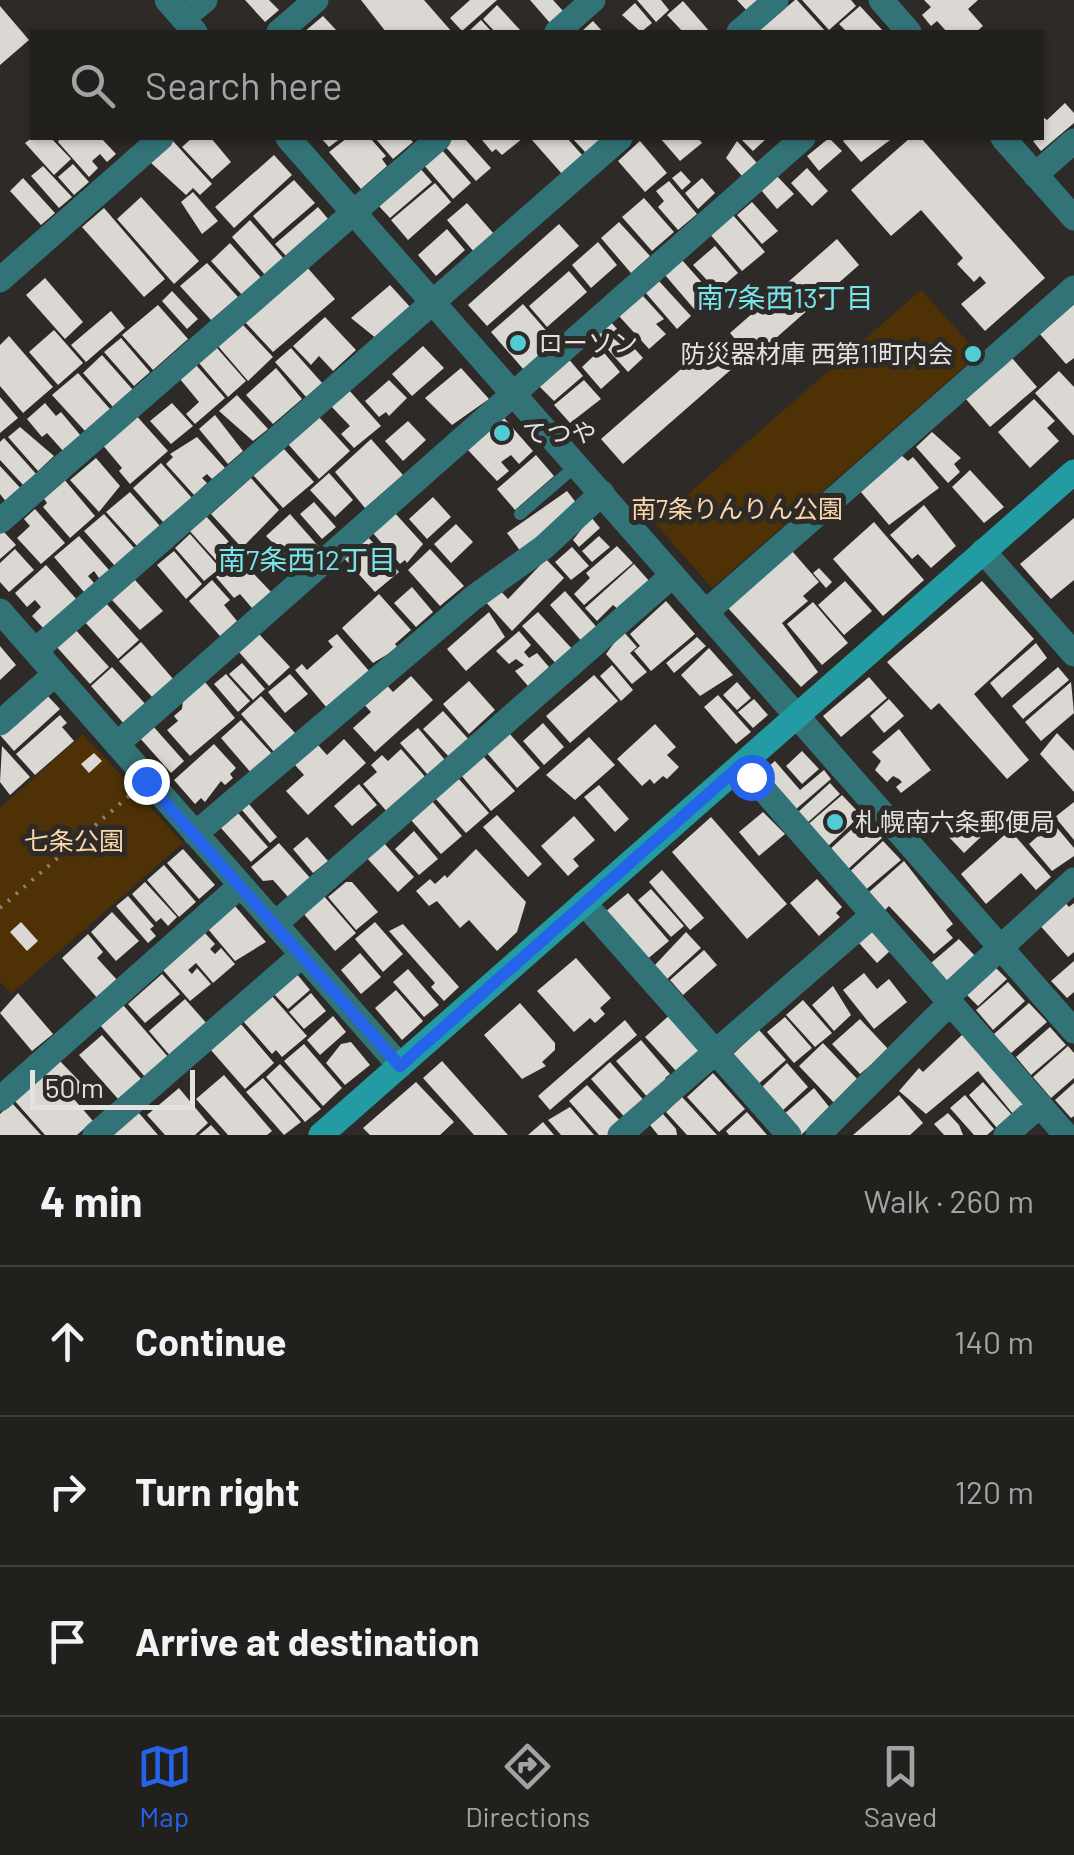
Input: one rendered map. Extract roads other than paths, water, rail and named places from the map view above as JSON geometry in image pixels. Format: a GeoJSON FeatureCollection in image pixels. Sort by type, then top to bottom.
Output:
{"type":"FeatureCollection","features":[{"type":"Feature","properties":{"kind":"street"},"geometry":{"type":"LineString","coordinates":[[182,17],[205,0]]}},
{"type":"Feature","properties":{"kind":"street"},"geometry":{"type":"LineString","coordinates":[[281,30],[316,0]]}},
{"type":"Feature","properties":{"kind":"street"},"geometry":{"type":"LineString","coordinates":[[559,30],[593,0]]}},
{"type":"Feature","properties":{"kind":"street"},"geometry":{"type":"LineString","coordinates":[[741,30],[776,0]]}},
{"type":"Feature","properties":{"kind":"street"},"geometry":{"type":"LineString","coordinates":[[881,0],[908,30]]}},
{"type":"Feature","properties":{"kind":"street"},"geometry":{"type":"LineString","coordinates":[[0,280],[159,140]]}},
{"type":"Feature","properties":{"kind":"street"},"geometry":{"type":"LineString","coordinates":[[290,140],[1074,1031]]}},
{"type":"Feature","properties":{"kind":"street"},"geometry":{"type":"LineString","coordinates":[[0,521],[438,140]]}},
{"type":"Feature","properties":{"kind":"street"},"geometry":{"type":"LineString","coordinates":[[34,651],[618,140]]}},
{"type":"Feature","properties":{"kind":"street"},"geometry":{"type":"LineString","coordinates":[[117,744],[801,140]]}},
{"type":"Feature","properties":{"kind":"street"},"geometry":{"type":"LineString","coordinates":[[1005,140],[1074,218]]}},
{"type":"Feature","properties":{"kind":"street"},"geometry":{"type":"LineString","coordinates":[[1036,175],[1074,141]]}},
{"type":"Feature","properties":{"kind":"street"},"geometry":{"type":"LineString","coordinates":[[706,612],[1074,288]]}},
{"type":"Feature","properties":{"kind":"street"},"geometry":{"type":"LineString","coordinates":[[321,1135],[1074,472]]}},
{"type":"Feature","properties":{"kind":"street"},"geometry":{"type":"LineString","coordinates":[[195,834],[474,598],[544,547],[602,493]]}},
{"type":"Feature","properties":{"kind":"street"},"geometry":{"type":"LineString","coordinates":[[984,551],[1072,648]]}},
{"type":"Feature","properties":{"kind":"street"},"geometry":{"type":"LineString","coordinates":[[275,924],[674,575]]}},
{"type":"Feature","properties":{"kind":"street"},"geometry":{"type":"LineString","coordinates":[[0,611],[400,1066]]}},
{"type":"Feature","properties":{"kind":"street"},"geometry":{"type":"LineString","coordinates":[[0,723],[54,675]]}},
{"type":"Feature","properties":{"kind":"street"},"geometry":{"type":"LineString","coordinates":[[742,764],[1066,1135]]}},
{"type":"Feature","properties":{"kind":"street"},"geometry":{"type":"LineString","coordinates":[[818,1135],[1000,946],[1074,880]]}},
{"type":"Feature","properties":{"kind":"street"},"geometry":{"type":"LineString","coordinates":[[0,1099],[241,886]]}},
{"type":"Feature","properties":{"kind":"street"},"geometry":{"type":"LineString","coordinates":[[584,903],[788,1135]]}},
{"type":"Feature","properties":{"kind":"street"},"geometry":{"type":"LineString","coordinates":[[620,1135],[873,915]]}},
{"type":"Feature","properties":{"kind":"street"},"geometry":{"type":"LineString","coordinates":[[95,1135],[302,954]]}},
{"type":"Feature","properties":{"kind":"street"},"geometry":{"type":"LineString","coordinates":[[1006,1135],[1040,1106]]}},
{"type":"Feature","properties":{"kind":"lane"},"geometry":{"type":"LineString","coordinates":[[520,514],[577,465]]}},
{"type":"Feature","properties":{"kind":"place","name":"ローソン"},"geometry":{"type":"Point","coordinates":[518,343]}},
{"type":"Feature","properties":{"kind":"place","name":"防災器材庫 西第11町内会"},"geometry":{"type":"Point","coordinates":[973,354]}},
{"type":"Feature","properties":{"kind":"place","name":"てつや"},"geometry":{"type":"Point","coordinates":[502,433]}},
{"type":"Feature","properties":{"kind":"place","name":"札幌南六条郵便局"},"geometry":{"type":"Point","coordinates":[835,822]}},
{"type":"Feature","properties":{"kind":"district","name":"南7条西13丁目"},"geometry":{"type":"Point","coordinates":[785,298]}},
{"type":"Feature","properties":{"kind":"district","name":"南7条西12丁目"},"geometry":{"type":"Point","coordinates":[307,560]}},
{"type":"Feature","properties":{"kind":"park label","name":"南7条りんりん公園"},"geometry":{"type":"Point","coordinates":[737,509]}},
{"type":"Feature","properties":{"kind":"park label","name":"七条公園"},"geometry":{"type":"Point","coordinates":[74,841]}}]}
